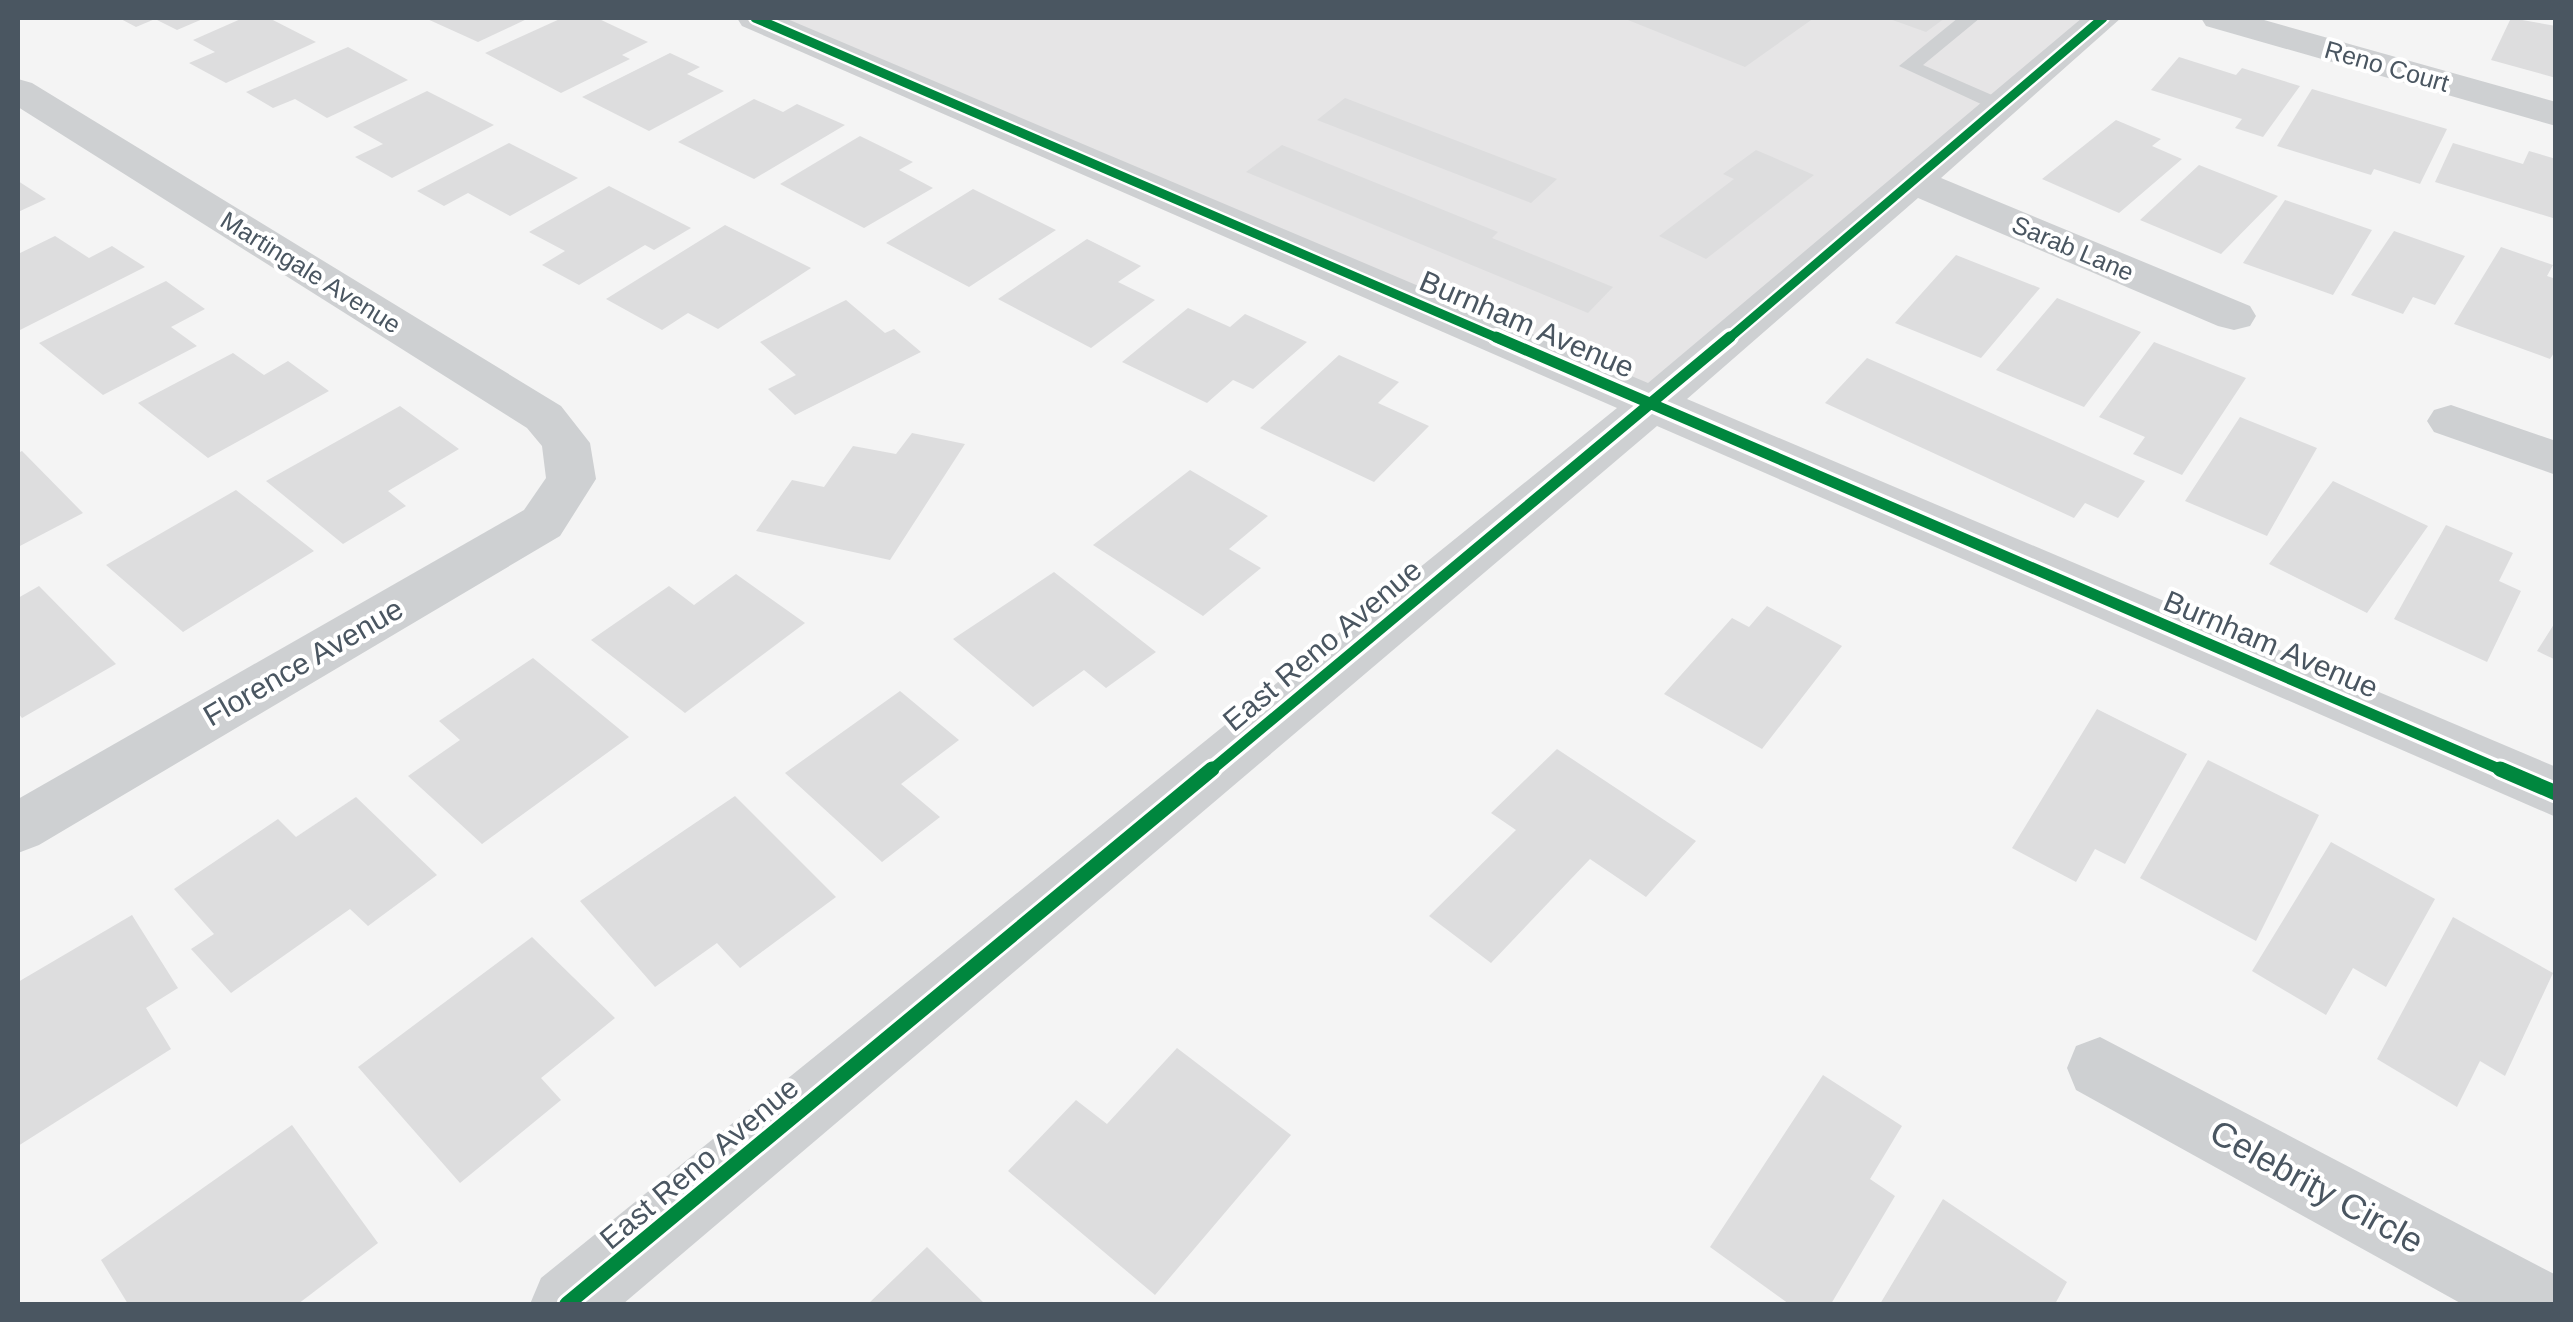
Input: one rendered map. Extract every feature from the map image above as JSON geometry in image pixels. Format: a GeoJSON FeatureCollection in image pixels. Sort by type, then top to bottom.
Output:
{"type":"FeatureCollection","features":[{"type":"Feature","properties":{"kind":"street","name":"Burnham Avenue"},"geometry":{"type":"LineString","coordinates":[[756,18],[2556,793]]}},
{"type":"Feature","properties":{"kind":"street","name":"East Reno Avenue"},"geometry":{"type":"LineString","coordinates":[[567,1304],[1651,405],[2103,18]]}},
{"type":"Feature","properties":{"kind":"street","name":"Reno Court"},"geometry":{"type":"LineString","coordinates":[[2219,18],[2556,114]]}},
{"type":"Feature","properties":{"kind":"street","name":"Martingale Avenue"},"geometry":{"type":"LineString","coordinates":[[18,91],[544,416],[566,443],[571,478]]}},
{"type":"Feature","properties":{"kind":"street","name":"Sarab Lane"},"geometry":{"type":"LineString","coordinates":[[1911,180],[2234,316]]}},
{"type":"Feature","properties":{"kind":"street"},"geometry":{"type":"LineString","coordinates":[[2450,421],[2556,459]]}},
{"type":"Feature","properties":{"kind":"street","name":"Florence Avenue"},"geometry":{"type":"LineString","coordinates":[[18,828],[542,523],[571,478]]}},
{"type":"Feature","properties":{"kind":"street","name":"Celebrity Circle"},"geometry":{"type":"LineString","coordinates":[[2100,1068],[2534,1304]]}},
{"type":"Feature","properties":{"kind":"lane"},"geometry":{"type":"LineString","coordinates":[[1970,18],[1909,66],[2001,106]]}},
{"type":"Feature","properties":{"kind":"shaded area"},"geometry":{"type":"Polygon","coordinates":[[[755,18],[2103,18],[1651,405],[755,18]]]}},
{"type":"Feature","properties":{"kind":"building"},"geometry":{"type":"Polygon","coordinates":[[[119,18],[205,18],[177,30],[155,19],[136,27],[119,18]]]}},
{"type":"Feature","properties":{"kind":"building"},"geometry":{"type":"Polygon","coordinates":[[[243,18],[269,18],[316,42],[226,83],[189,63],[215,52],[193,40],[243,18]]]}},
{"type":"Feature","properties":{"kind":"building"},"geometry":{"type":"Polygon","coordinates":[[[425,18],[529,18],[478,42],[425,18]]]}},
{"type":"Feature","properties":{"kind":"building"},"geometry":{"type":"Polygon","coordinates":[[[562,18],[597,18],[648,42],[622,55],[630,59],[561,93],[485,53],[562,18]]]}},
{"type":"Feature","properties":{"kind":"building"},"geometry":{"type":"Polygon","coordinates":[[[1623,18],[1814,18],[1745,67],[1623,18]]]}},
{"type":"Feature","properties":{"kind":"building"},"geometry":{"type":"Polygon","coordinates":[[[1887,18],[1945,18],[1926,32],[1887,18]]]}},
{"type":"Feature","properties":{"kind":"building"},"geometry":{"type":"Polygon","coordinates":[[[2511,18],[2556,26],[2556,78],[2491,60],[2511,18]]]}},
{"type":"Feature","properties":{"kind":"building"},"geometry":{"type":"Polygon","coordinates":[[[348,47],[408,80],[327,118],[295,99],[273,108],[246,92],[348,47]]]}},
{"type":"Feature","properties":{"kind":"building"},"geometry":{"type":"Polygon","coordinates":[[[670,53],[700,67],[687,74],[724,91],[649,131],[582,97],[670,53]]]}},
{"type":"Feature","properties":{"kind":"building"},"geometry":{"type":"Polygon","coordinates":[[[2179,57],[2236,75],[2242,68],[2300,86],[2263,137],[2235,128],[2242,119],[2151,90],[2179,57]]]}},
{"type":"Feature","properties":{"kind":"building"},"geometry":{"type":"Polygon","coordinates":[[[2312,89],[2447,129],[2420,184],[2374,169],[2371,175],[2277,146],[2312,89]]]}},
{"type":"Feature","properties":{"kind":"building"},"geometry":{"type":"Polygon","coordinates":[[[427,91],[494,125],[392,178],[355,157],[383,144],[353,127],[427,91]]]}},
{"type":"Feature","properties":{"kind":"building"},"geometry":{"type":"Polygon","coordinates":[[[1345,98],[1557,179],[1531,203],[1317,120],[1345,98]]]}},
{"type":"Feature","properties":{"kind":"building"},"geometry":{"type":"Polygon","coordinates":[[[754,99],[783,112],[797,104],[845,125],[754,179],[678,142],[754,99]]]}},
{"type":"Feature","properties":{"kind":"building"},"geometry":{"type":"Polygon","coordinates":[[[2116,120],[2161,139],[2152,146],[2182,159],[2119,213],[2042,179],[2116,120]]]}},
{"type":"Feature","properties":{"kind":"building"},"geometry":{"type":"Polygon","coordinates":[[[860,136],[913,162],[899,170],[933,188],[864,228],[780,184],[860,136]]]}},
{"type":"Feature","properties":{"kind":"building"},"geometry":{"type":"Polygon","coordinates":[[[509,143],[578,178],[510,216],[468,193],[444,206],[417,191],[509,143]]]}},
{"type":"Feature","properties":{"kind":"building"},"geometry":{"type":"Polygon","coordinates":[[[2453,143],[2523,164],[2529,151],[2556,159],[2556,219],[2435,182],[2453,143]]]}},
{"type":"Feature","properties":{"kind":"building"},"geometry":{"type":"Polygon","coordinates":[[[1282,145],[1498,232],[1492,238],[1613,287],[1588,313],[1246,172],[1282,145]]]}},
{"type":"Feature","properties":{"kind":"building"},"geometry":{"type":"Polygon","coordinates":[[[1756,150],[1814,175],[1706,259],[1659,236],[1734,179],[1723,174],[1756,150]]]}},
{"type":"Feature","properties":{"kind":"building"},"geometry":{"type":"Polygon","coordinates":[[[2199,165],[2278,196],[2221,254],[2140,220],[2199,165]]]}},
{"type":"Feature","properties":{"kind":"building"},"geometry":{"type":"Polygon","coordinates":[[[18,181],[46,199],[18,212],[18,181]]]}},
{"type":"Feature","properties":{"kind":"building"},"geometry":{"type":"Polygon","coordinates":[[[609,186],[691,228],[654,250],[645,245],[579,285],[542,265],[565,251],[529,232],[609,186]]]}},
{"type":"Feature","properties":{"kind":"building"},"geometry":{"type":"Polygon","coordinates":[[[973,189],[1056,230],[969,287],[886,243],[973,189]]]}},
{"type":"Feature","properties":{"kind":"building"},"geometry":{"type":"Polygon","coordinates":[[[2285,200],[2372,230],[2333,295],[2243,263],[2285,200]]]}},
{"type":"Feature","properties":{"kind":"building"},"geometry":{"type":"Polygon","coordinates":[[[725,225],[811,268],[718,329],[688,313],[662,330],[606,299],[725,225]]]}},
{"type":"Feature","properties":{"kind":"building"},"geometry":{"type":"Polygon","coordinates":[[[2394,231],[2465,256],[2435,305],[2413,297],[2403,314],[2351,295],[2394,231]]]}},
{"type":"Feature","properties":{"kind":"building"},"geometry":{"type":"Polygon","coordinates":[[[55,236],[89,258],[112,246],[145,267],[20,330],[18,254],[55,236]]]}},
{"type":"Feature","properties":{"kind":"building"},"geometry":{"type":"Polygon","coordinates":[[[1087,239],[1141,266],[1118,282],[1155,300],[1091,348],[998,299],[1087,239]]]}},
{"type":"Feature","properties":{"kind":"building"},"geometry":{"type":"Polygon","coordinates":[[[2501,247],[2553,265],[2547,276],[2556,279],[2556,350],[2550,359],[2454,324],[2501,247]]]}},
{"type":"Feature","properties":{"kind":"building"},"geometry":{"type":"Polygon","coordinates":[[[1956,255],[2040,288],[1981,358],[1895,323],[1956,255]]]}},
{"type":"Feature","properties":{"kind":"building"},"geometry":{"type":"Polygon","coordinates":[[[166,281],[205,309],[171,327],[197,346],[103,395],[39,343],[166,281]]]}},
{"type":"Feature","properties":{"kind":"building"},"geometry":{"type":"Polygon","coordinates":[[[2057,298],[2141,332],[2084,407],[1996,370],[2057,298]]]}},
{"type":"Feature","properties":{"kind":"building"},"geometry":{"type":"Polygon","coordinates":[[[846,300],[885,333],[894,329],[921,352],[795,415],[768,389],[796,375],[760,342],[846,300]]]}},
{"type":"Feature","properties":{"kind":"building"},"geometry":{"type":"Polygon","coordinates":[[[1188,308],[1230,327],[1245,314],[1307,342],[1253,389],[1233,380],[1207,403],[1122,362],[1188,308]]]}},
{"type":"Feature","properties":{"kind":"building"},"geometry":{"type":"Polygon","coordinates":[[[2154,342],[2246,378],[2182,475],[2133,454],[2145,437],[2099,417],[2154,342]]]}},
{"type":"Feature","properties":{"kind":"building"},"geometry":{"type":"Polygon","coordinates":[[[233,353],[264,375],[288,361],[329,391],[208,458],[138,403],[233,353]]]}},
{"type":"Feature","properties":{"kind":"building"},"geometry":{"type":"Polygon","coordinates":[[[1339,355],[1399,382],[1378,403],[1429,426],[1374,482],[1260,428],[1339,355]]]}},
{"type":"Feature","properties":{"kind":"building"},"geometry":{"type":"Polygon","coordinates":[[[1867,358],[2145,481],[2118,518],[2085,503],[2074,518],[1825,403],[1867,358]]]}},
{"type":"Feature","properties":{"kind":"building"},"geometry":{"type":"Polygon","coordinates":[[[400,406],[459,449],[388,491],[406,506],[343,544],[266,481],[400,406]]]}},
{"type":"Feature","properties":{"kind":"building"},"geometry":{"type":"Polygon","coordinates":[[[2240,417],[2317,448],[2267,536],[2185,501],[2240,417]]]}},
{"type":"Feature","properties":{"kind":"building"},"geometry":{"type":"Polygon","coordinates":[[[912,433],[965,444],[890,560],[756,531],[792,480],[824,487],[853,446],[896,454],[912,433]]]}},
{"type":"Feature","properties":{"kind":"building"},"geometry":{"type":"Polygon","coordinates":[[[22,451],[83,513],[18,547],[18,453],[22,451]]]}},
{"type":"Feature","properties":{"kind":"building"},"geometry":{"type":"Polygon","coordinates":[[[1190,470],[1268,516],[1229,549],[1261,568],[1203,616],[1093,545],[1190,470]]]}},
{"type":"Feature","properties":{"kind":"building"},"geometry":{"type":"Polygon","coordinates":[[[2333,481],[2428,526],[2367,613],[2269,564],[2333,481]]]}},
{"type":"Feature","properties":{"kind":"building"},"geometry":{"type":"Polygon","coordinates":[[[236,490],[314,551],[183,632],[106,565],[236,490]]]}},
{"type":"Feature","properties":{"kind":"building"},"geometry":{"type":"Polygon","coordinates":[[[2446,525],[2513,553],[2499,581],[2521,591],[2487,662],[2394,619],[2446,525]]]}},
{"type":"Feature","properties":{"kind":"building"},"geometry":{"type":"Polygon","coordinates":[[[1054,572],[1156,652],[1106,688],[1084,670],[1033,707],[953,639],[1054,572]]]}},
{"type":"Feature","properties":{"kind":"building"},"geometry":{"type":"Polygon","coordinates":[[[736,574],[805,623],[685,713],[591,640],[669,586],[694,605],[736,574]]]}},
{"type":"Feature","properties":{"kind":"building"},"geometry":{"type":"Polygon","coordinates":[[[39,586],[116,664],[22,718],[18,713],[18,598],[39,586]]]}},
{"type":"Feature","properties":{"kind":"building"},"geometry":{"type":"Polygon","coordinates":[[[1767,606],[1842,646],[1762,749],[1664,694],[1732,618],[1749,627],[1767,606]]]}},
{"type":"Feature","properties":{"kind":"building"},"geometry":{"type":"Polygon","coordinates":[[[2556,621],[2556,660],[2537,651],[2556,621]]]}},
{"type":"Feature","properties":{"kind":"building"},"geometry":{"type":"Polygon","coordinates":[[[533,658],[629,737],[482,844],[408,776],[460,740],[439,721],[533,658]]]}},
{"type":"Feature","properties":{"kind":"building"},"geometry":{"type":"Polygon","coordinates":[[[900,691],[959,740],[901,784],[940,817],[882,862],[785,773],[900,691]]]}},
{"type":"Feature","properties":{"kind":"building"},"geometry":{"type":"Polygon","coordinates":[[[2097,709],[2187,754],[2125,864],[2095,849],[2076,882],[2012,848],[2097,709]]]}},
{"type":"Feature","properties":{"kind":"building"},"geometry":{"type":"Polygon","coordinates":[[[1557,749],[1696,841],[1646,897],[1590,859],[1491,963],[1429,916],[1516,830],[1491,813],[1557,749]]]}},
{"type":"Feature","properties":{"kind":"building"},"geometry":{"type":"Polygon","coordinates":[[[2208,760],[2319,815],[2256,941],[2140,878],[2208,760]]]}},
{"type":"Feature","properties":{"kind":"building"},"geometry":{"type":"Polygon","coordinates":[[[735,796],[836,897],[740,968],[717,943],[655,987],[580,901],[735,796]]]}},
{"type":"Feature","properties":{"kind":"building"},"geometry":{"type":"Polygon","coordinates":[[[356,797],[437,875],[368,926],[350,909],[231,993],[191,949],[214,934],[174,889],[278,819],[296,837],[356,797]]]}},
{"type":"Feature","properties":{"kind":"building"},"geometry":{"type":"Polygon","coordinates":[[[2331,842],[2435,899],[2386,987],[2353,968],[2326,1015],[2252,971],[2331,842]]]}},
{"type":"Feature","properties":{"kind":"building"},"geometry":{"type":"Polygon","coordinates":[[[132,915],[178,988],[146,1008],[171,1049],[18,1146],[18,982],[132,915]]]}},
{"type":"Feature","properties":{"kind":"building"},"geometry":{"type":"Polygon","coordinates":[[[2453,917],[2553,973],[2505,1076],[2480,1061],[2457,1107],[2377,1059],[2453,917]]]}},
{"type":"Feature","properties":{"kind":"building"},"geometry":{"type":"Polygon","coordinates":[[[532,937],[615,1018],[541,1078],[561,1100],[460,1183],[358,1067],[532,937]]]}},
{"type":"Feature","properties":{"kind":"building"},"geometry":{"type":"Polygon","coordinates":[[[1177,1048],[1291,1135],[1155,1295],[1008,1171],[1076,1100],[1107,1124],[1177,1048]]]}},
{"type":"Feature","properties":{"kind":"building"},"geometry":{"type":"Polygon","coordinates":[[[1823,1075],[1902,1126],[1870,1179],[1895,1196],[1831,1304],[1789,1304],[1710,1247],[1823,1075]]]}},
{"type":"Feature","properties":{"kind":"building"},"geometry":{"type":"Polygon","coordinates":[[[292,1125],[378,1243],[298,1304],[128,1304],[101,1260],[292,1125]]]}},
{"type":"Feature","properties":{"kind":"building"},"geometry":{"type":"Polygon","coordinates":[[[1943,1199],[2067,1282],[2055,1304],[1880,1304],[1943,1199]]]}},
{"type":"Feature","properties":{"kind":"building"},"geometry":{"type":"Polygon","coordinates":[[[927,1247],[985,1304],[868,1304],[927,1247]]]}},
{"type":"Feature","properties":{"kind":"cycle path"},"geometry":{"type":"LineString","coordinates":[[755,18],[2556,793]]}},
{"type":"Feature","properties":{"kind":"cycle path"},"geometry":{"type":"LineString","coordinates":[[567,1304],[1651,405],[2103,18]]}}]}
